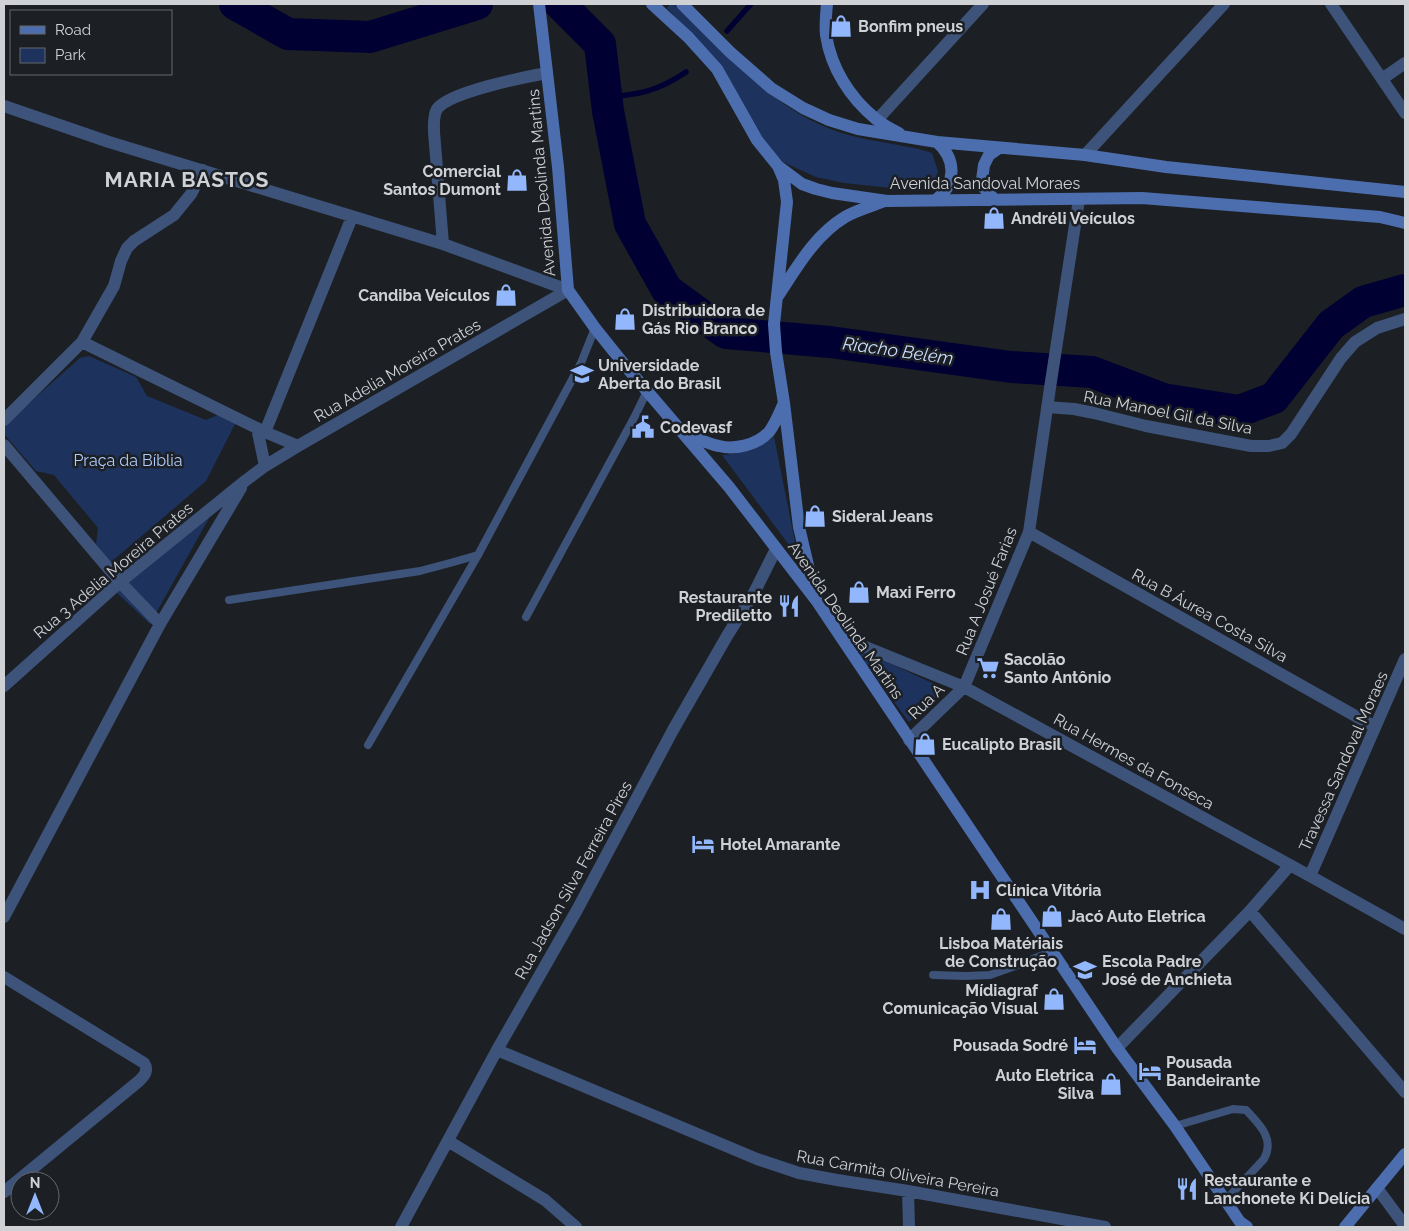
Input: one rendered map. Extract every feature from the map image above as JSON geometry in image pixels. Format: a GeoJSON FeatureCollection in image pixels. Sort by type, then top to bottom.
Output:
{"type":"FeatureCollection","features":[{"type":"Feature","properties":{"kind":"main road","name":"Avenida Deolinda Martins"},"geometry":{"type":"LineString","coordinates":[[540,4],[558,167],[568,290],[594,328],[729,487],[816,600],[1117,1048],[1175,1126],[1242,1226]]}},
{"type":"Feature","properties":{"kind":"main road","name":"Avenida Sandoval Moraes"},"geometry":{"type":"LineString","coordinates":[[652,4],[683,32],[717,69],[757,140],[778,166],[802,184],[816,189],[887,201],[1142,198],[1380,217],[1405,223]]}},
{"type":"Feature","properties":{"kind":"main road"},"geometry":{"type":"LineString","coordinates":[[827,4],[826,32],[829,48],[843,83],[858,102],[877,120],[905,137]]}},
{"type":"Feature","properties":{"kind":"main road","name":"Avenida Sandoval Moraes"},"geometry":{"type":"LineString","coordinates":[[686,5],[730,52],[771,88],[803,108],[829,120],[858,129],[937,142],[1085,155],[1166,167],[1405,192]]}},
{"type":"Feature","properties":{"kind":"main road"},"geometry":{"type":"LineString","coordinates":[[936,200],[943,195],[948,187],[952,172],[949,159],[944,149],[937,142]]}},
{"type":"Feature","properties":{"kind":"main road"},"geometry":{"type":"LineString","coordinates":[[995,200],[984,188],[982,180],[984,165],[989,155],[999,148]]}},
{"type":"Feature","properties":{"kind":"main road"},"geometry":{"type":"LineString","coordinates":[[778,166],[784,180],[787,202],[774,324],[776,352],[799,527],[816,600]]}},
{"type":"Feature","properties":{"kind":"main road"},"geometry":{"type":"LineString","coordinates":[[776,298],[801,260],[825,231],[847,216],[887,201]]}},
{"type":"Feature","properties":{"kind":"main road"},"geometry":{"type":"LineString","coordinates":[[682,432],[720,447],[738,447],[757,442],[768,433],[784,403]]}},
{"type":"Feature","properties":{"kind":"main road"},"geometry":{"type":"LineString","coordinates":[[1345,1227],[1405,1154]]}},
{"type":"Feature","properties":{"kind":"main road"},"geometry":{"type":"LineString","coordinates":[[1337,1227],[1353,1216]]}},
{"type":"Feature","properties":{"kind":"street"},"geometry":{"type":"LineString","coordinates":[[877,120],[983,4]]}},
{"type":"Feature","properties":{"kind":"street"},"geometry":{"type":"LineString","coordinates":[[1085,155],[1224,4]]}},
{"type":"Feature","properties":{"kind":"street"},"geometry":{"type":"LineString","coordinates":[[1331,4],[1405,113]]}},
{"type":"Feature","properties":{"kind":"street"},"geometry":{"type":"LineString","coordinates":[[1382,79],[1405,62]]}},
{"type":"Feature","properties":{"kind":"street"},"geometry":{"type":"LineString","coordinates":[[443,244],[434,132],[436,111],[452,98],[498,83],[547,73]]}},
{"type":"Feature","properties":{"kind":"street"},"geometry":{"type":"LineString","coordinates":[[4,106],[109,142],[443,244],[568,290]]}},
{"type":"Feature","properties":{"kind":"street"},"geometry":{"type":"LineString","coordinates":[[4,420],[82,342],[114,286],[127,248],[134,240],[174,215],[191,194],[203,170]]}},
{"type":"Feature","properties":{"kind":"street","name":"Rua A Josué Farias"},"geometry":{"type":"LineString","coordinates":[[964,687],[1028,532],[1079,199]]}},
{"type":"Feature","properties":{"kind":"street"},"geometry":{"type":"LineString","coordinates":[[266,466],[261,430],[352,217]]}},
{"type":"Feature","properties":{"kind":"street","name":"Rua Adelia Moreira Prates"},"geometry":{"type":"LineString","coordinates":[[245,481],[298,446],[568,290]]}},
{"type":"Feature","properties":{"kind":"street","name":"Rua Manoel Gil da Silva"},"geometry":{"type":"LineString","coordinates":[[1047,407],[1081,411],[1146,426],[1251,446],[1269,446],[1282,443],[1291,434],[1341,358],[1355,342],[1377,328],[1405,319]]}},
{"type":"Feature","properties":{"kind":"street"},"geometry":{"type":"LineString","coordinates":[[82,342],[261,430],[298,446]]}},
{"type":"Feature","properties":{"kind":"street"},"geometry":{"type":"LineString","coordinates":[[4,445],[120,582],[160,624]]}},
{"type":"Feature","properties":{"kind":"street"},"geometry":{"type":"LineString","coordinates":[[4,917],[160,624],[245,481]]}},
{"type":"Feature","properties":{"kind":"street","name":"Rua 3 Adelia Moreira Prates"},"geometry":{"type":"LineString","coordinates":[[4,686],[120,582],[245,481]]}},
{"type":"Feature","properties":{"kind":"street","name":"Rua B Áurea Costa Silva"},"geometry":{"type":"LineString","coordinates":[[1028,532],[1375,727]]}},
{"type":"Feature","properties":{"kind":"street","name":"Rua Jadson Silva Ferreira Pires"},"geometry":{"type":"LineString","coordinates":[[401,1227],[497,1050],[577,910],[673,730],[755,591],[776,549]]}},
{"type":"Feature","properties":{"kind":"street","name":"Rua Hermes da Fonseca"},"geometry":{"type":"LineString","coordinates":[[841,637],[964,687],[1405,929]]}},
{"type":"Feature","properties":{"kind":"street","name":"Travessa Sandoval Moraes"},"geometry":{"type":"LineString","coordinates":[[1310,876],[1405,659]]}},
{"type":"Feature","properties":{"kind":"street","name":"Rua A"},"geometry":{"type":"LineString","coordinates":[[909,740],[964,687]]}},
{"type":"Feature","properties":{"kind":"street","name":"Travessa Sandoval Moraes"},"geometry":{"type":"LineString","coordinates":[[1117,1048],[1250,911],[1290,865]]}},
{"type":"Feature","properties":{"kind":"street"},"geometry":{"type":"LineString","coordinates":[[1250,911],[1405,1092]]}},
{"type":"Feature","properties":{"kind":"street"},"geometry":{"type":"LineString","coordinates":[[4,977],[144,1064],[146,1070],[145,1075],[139,1081],[4,1192]]}},
{"type":"Feature","properties":{"kind":"street","name":"Rua Carmita Oliveira Pereira"},"geometry":{"type":"LineString","coordinates":[[497,1050],[757,1159],[799,1173],[1105,1227]]}},
{"type":"Feature","properties":{"kind":"street"},"geometry":{"type":"LineString","coordinates":[[448,1141],[545,1200],[576,1227]]}},
{"type":"Feature","properties":{"kind":"street"},"geometry":{"type":"LineString","coordinates":[[1377,1188],[1405,1226]]}},
{"type":"Feature","properties":{"kind":"street"},"geometry":{"type":"LineString","coordinates":[[908,1191],[909,1227]]}},
{"type":"Feature","properties":{"kind":"lane"},"geometry":{"type":"LineString","coordinates":[[368,745],[478,554],[581,363],[594,328]]}},
{"type":"Feature","properties":{"kind":"lane"},"geometry":{"type":"LineString","coordinates":[[526,617],[647,391]]}},
{"type":"Feature","properties":{"kind":"lane"},"geometry":{"type":"LineString","coordinates":[[229,600],[420,571],[450,564],[478,554]]}},
{"type":"Feature","properties":{"kind":"lane"},"geometry":{"type":"LineString","coordinates":[[933,975],[990,975],[1052,951]]}},
{"type":"Feature","properties":{"kind":"lane"},"geometry":{"type":"LineString","coordinates":[[1175,1126],[1233,1109],[1246,1110],[1258,1123],[1268,1139],[1268,1151],[1264,1159],[1226,1201]]}},
{"type":"Feature","properties":{"kind":"green space"},"geometry":{"type":"Polygon","coordinates":[[[670,4],[673,4],[740,67],[781,102],[803,116],[841,133],[932,153],[938,171],[936,180],[921,191],[844,183],[816,177],[783,162],[763,140],[712,57],[667,8],[670,4]]]}},
{"type":"Feature","properties":{"kind":"green space","name":"Praça da Bíblia"},"geometry":{"type":"Polygon","coordinates":[[[89,356],[136,377],[147,396],[206,420],[220,414],[236,422],[206,481],[110,563],[96,544],[98,528],[54,475],[36,471],[4,434],[4,425],[80,358],[89,356]]]}},
{"type":"Feature","properties":{"kind":"green space"},"geometry":{"type":"Polygon","coordinates":[[[774,437],[798,557],[722,455],[750,450],[774,437]]]}},
{"type":"Feature","properties":{"kind":"green space"},"geometry":{"type":"Polygon","coordinates":[[[224,491],[150,624],[116,592],[224,491]]]}},
{"type":"Feature","properties":{"kind":"green space"},"geometry":{"type":"Polygon","coordinates":[[[857,648],[945,689],[909,722],[855,649],[857,648]]]}},
{"type":"Feature","properties":{"kind":"waterway","name":"Riacho Belém"},"geometry":{"type":"LineString","coordinates":[[235,4],[288,34],[370,37],[477,4]]}},
{"type":"Feature","properties":{"kind":"waterway","name":"Riacho Belém"},"geometry":{"type":"LineString","coordinates":[[560,4],[600,44],[608,111],[630,224],[667,290],[726,333],[830,342],[1011,367],[1092,372],[1163,399],[1239,411],[1274,398],[1331,325],[1363,302],[1405,290]]}},
{"type":"Feature","properties":{"kind":"waterway"},"geometry":{"type":"LineString","coordinates":[[727,31],[751,4]]}},
{"type":"Feature","properties":{"kind":"waterway"},"geometry":{"type":"LineString","coordinates":[[606,97],[648,91],[666,84],[686,72]]}},
{"type":"Feature","properties":{"kind":"place","name":"Bonfim pneus"},"geometry":{"type":"Point","coordinates":[841,26]}},
{"type":"Feature","properties":{"kind":"place","name":"Comercial Santos Dumont"},"geometry":{"type":"Point","coordinates":[517,180]}},
{"type":"Feature","properties":{"kind":"place","name":"Andréli Veículos"},"geometry":{"type":"Point","coordinates":[994,218]}},
{"type":"Feature","properties":{"kind":"place","name":"Candiba Veículos"},"geometry":{"type":"Point","coordinates":[506,295]}},
{"type":"Feature","properties":{"kind":"place","name":"Distribuidora de Gás Rio Branco"},"geometry":{"type":"Point","coordinates":[625,319]}},
{"type":"Feature","properties":{"kind":"place","name":"Universidade Aberta do Brasil"},"geometry":{"type":"Point","coordinates":[582,374]}},
{"type":"Feature","properties":{"kind":"place","name":"Codevasf"},"geometry":{"type":"Point","coordinates":[643,427]}},
{"type":"Feature","properties":{"kind":"place","name":"Sideral Jeans"},"geometry":{"type":"Point","coordinates":[815,516]}},
{"type":"Feature","properties":{"kind":"place","name":"Maxi Ferro"},"geometry":{"type":"Point","coordinates":[859,592]}},
{"type":"Feature","properties":{"kind":"place","name":"Restaurante Prediletto"},"geometry":{"type":"Point","coordinates":[789,606]}},
{"type":"Feature","properties":{"kind":"place","name":"Sacolão Santo Antônio"},"geometry":{"type":"Point","coordinates":[988,668]}},
{"type":"Feature","properties":{"kind":"place","name":"Eucalipto Brasil"},"geometry":{"type":"Point","coordinates":[925,744]}},
{"type":"Feature","properties":{"kind":"place","name":"Hotel Amarante"},"geometry":{"type":"Point","coordinates":[703,844]}},
{"type":"Feature","properties":{"kind":"place","name":"Clínica Vitória"},"geometry":{"type":"Point","coordinates":[980,890]}},
{"type":"Feature","properties":{"kind":"place","name":"Jacó Auto Eletrica"},"geometry":{"type":"Point","coordinates":[1052,916]}},
{"type":"Feature","properties":{"kind":"place","name":"Lisboa Matériais de Construção"},"geometry":{"type":"Point","coordinates":[1001,919]}},
{"type":"Feature","properties":{"kind":"place","name":"Escola Padre José de Anchieta"},"geometry":{"type":"Point","coordinates":[1085,970]}},
{"type":"Feature","properties":{"kind":"place","name":"Mídiagraf Comunicação Visual"},"geometry":{"type":"Point","coordinates":[1054,999]}},
{"type":"Feature","properties":{"kind":"place","name":"Pousada Sodré"},"geometry":{"type":"Point","coordinates":[1085,1045]}},
{"type":"Feature","properties":{"kind":"place","name":"Pousada Bandeirante"},"geometry":{"type":"Point","coordinates":[1150,1071]}},
{"type":"Feature","properties":{"kind":"place","name":"Auto Eletrica Silva"},"geometry":{"type":"Point","coordinates":[1111,1084]}},
{"type":"Feature","properties":{"kind":"place","name":"Restaurante e Lanchonete Ki Delícia"},"geometry":{"type":"Point","coordinates":[1187,1189]}},
{"type":"Feature","properties":{"kind":"district","name":"MARIA BASTOS"},"geometry":{"type":"Point","coordinates":[187,180]}}]}
